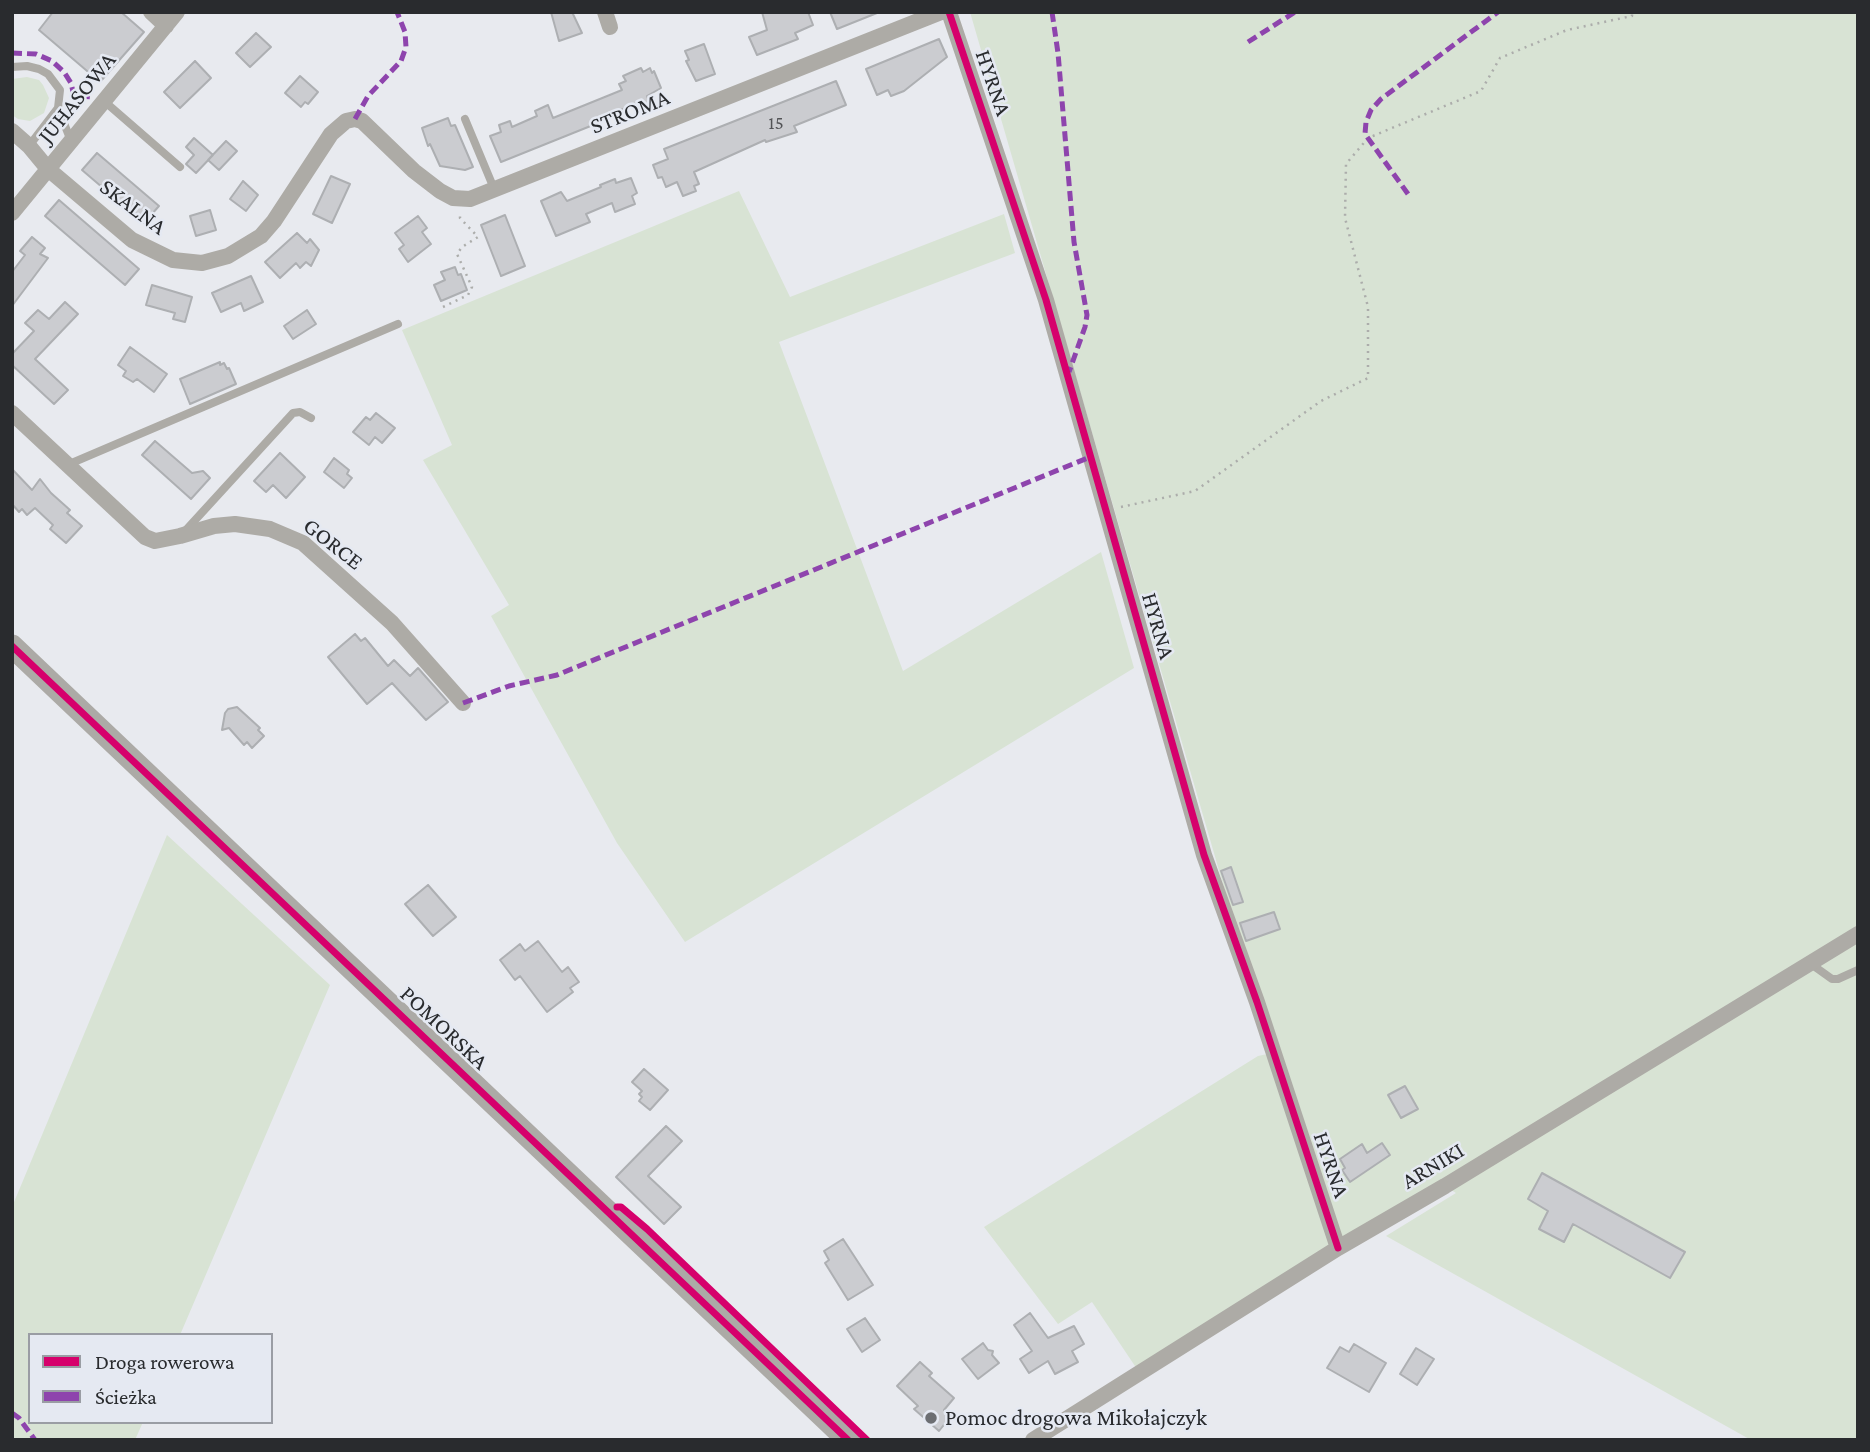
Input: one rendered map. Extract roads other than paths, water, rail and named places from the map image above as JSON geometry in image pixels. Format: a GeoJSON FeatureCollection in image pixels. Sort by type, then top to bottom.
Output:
{"type":"FeatureCollection","features":[{"type":"Feature","properties":{"kind":"street"},"geometry":{"type":"LineString","coordinates":[[151,12],[166,26]]}},
{"type":"Feature","properties":{"kind":"street","name":"JUHASOWA"},"geometry":{"type":"LineString","coordinates":[[12,212],[177,12]]}},
{"type":"Feature","properties":{"kind":"street","name":"STROMA"},"geometry":{"type":"LineString","coordinates":[[355,119],[371,128],[414,171],[440,191],[453,198],[470,199],[941,12]]}},
{"type":"Feature","properties":{"kind":"street","name":"HYRNA"},"geometry":{"type":"LineString","coordinates":[[949,12],[1046,300],[1203,855],[1257,1002],[1338,1248]]}},
{"type":"Feature","properties":{"kind":"street","name":"SKALNA"},"geometry":{"type":"LineString","coordinates":[[12,131],[29,145],[48,169],[132,240],[173,260],[202,262],[228,256],[261,236],[274,221],[331,134],[346,121],[355,119]]}},
{"type":"Feature","properties":{"kind":"street","name":"GORCE"},"geometry":{"type":"LineString","coordinates":[[12,413],[145,537],[155,541],[214,526],[235,524],[270,529],[303,543],[393,623],[463,703]]}},
{"type":"Feature","properties":{"kind":"street","name":"POMORSKA"},"geometry":{"type":"LineString","coordinates":[[12,646],[848,1440]]}},
{"type":"Feature","properties":{"kind":"street","name":"ARNIKI"},"geometry":{"type":"LineString","coordinates":[[1033,1440],[1338,1248],[1445,1186],[1858,934]]}},
{"type":"Feature","properties":{"kind":"lane"},"geometry":{"type":"LineString","coordinates":[[12,67],[27,66],[48,74],[60,90],[58,108],[71,141]]}},
{"type":"Feature","properties":{"kind":"lane"},"geometry":{"type":"LineString","coordinates":[[104,102],[180,167]]}},
{"type":"Feature","properties":{"kind":"lane"},"geometry":{"type":"LineString","coordinates":[[29,145],[58,108]]}},
{"type":"Feature","properties":{"kind":"lane"},"geometry":{"type":"LineString","coordinates":[[465,120],[495,191]]}},
{"type":"Feature","properties":{"kind":"lane"},"geometry":{"type":"LineString","coordinates":[[67,465],[398,324]]}},
{"type":"Feature","properties":{"kind":"lane"},"geometry":{"type":"LineString","coordinates":[[180,536],[293,413],[300,411],[311,418]]}},
{"type":"Feature","properties":{"kind":"lane"},"geometry":{"type":"LineString","coordinates":[[1811,964],[1832,979],[1858,970]]}},
{"type":"Feature","properties":{"kind":"place","name":"Pomoc drogowa Mikołajczyk"},"geometry":{"type":"Point","coordinates":[931,1418]}}]}
